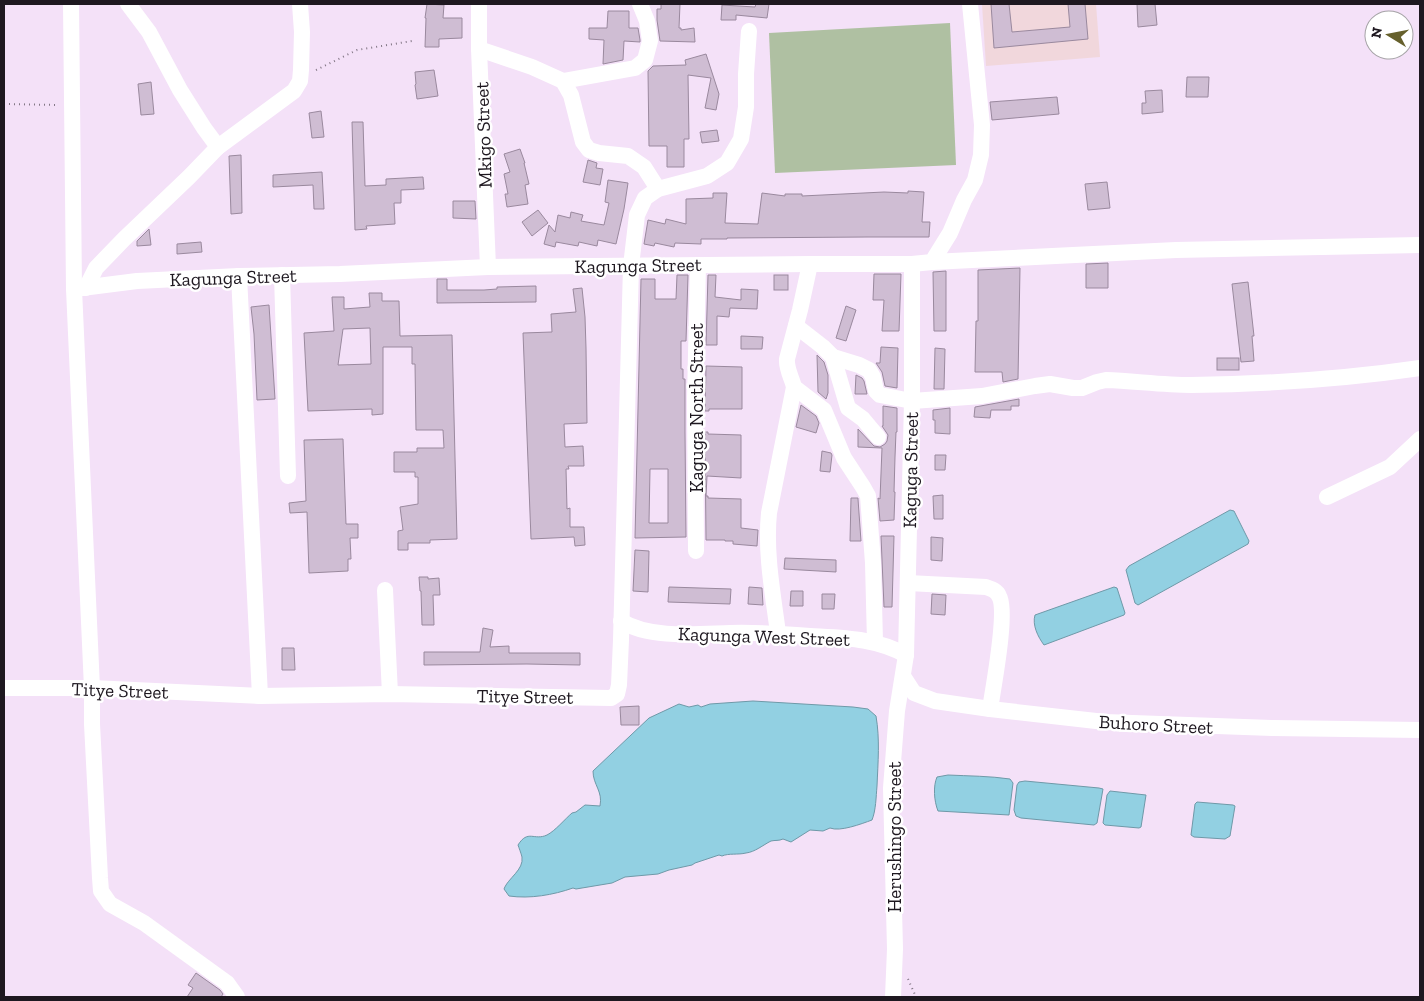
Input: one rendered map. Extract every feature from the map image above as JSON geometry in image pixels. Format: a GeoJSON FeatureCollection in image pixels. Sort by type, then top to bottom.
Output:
{"type":"FeatureCollection","features":[{"type":"Feature","properties":{"kind":"street"},"geometry":{"type":"LineString","coordinates":[[72,4],[73,106],[92,724],[102,891],[110,904],[144,923],[227,983],[237,997]]}},
{"type":"Feature","properties":{"kind":"street"},"geometry":{"type":"LineString","coordinates":[[128,4],[149,32],[180,90],[218,147]]}},
{"type":"Feature","properties":{"kind":"street"},"geometry":{"type":"LineString","coordinates":[[80,289],[96,268],[124,239],[218,147],[294,91],[300,81],[302,32],[300,4]]}},
{"type":"Feature","properties":{"kind":"street","name":"Mkigo Street"},"geometry":{"type":"LineString","coordinates":[[479,4],[479,49],[488,267]]}},
{"type":"Feature","properties":{"kind":"street"},"geometry":{"type":"LineString","coordinates":[[479,49],[532,67],[563,81],[628,70],[635,68],[645,60],[650,41],[647,21],[640,4]]}},
{"type":"Feature","properties":{"kind":"street"},"geometry":{"type":"LineString","coordinates":[[932,262],[950,233],[975,180],[981,155],[982,125],[970,4]]}},
{"type":"Feature","properties":{"kind":"street"},"geometry":{"type":"LineString","coordinates":[[563,81],[571,95],[583,142],[588,150],[628,156],[644,167],[658,189],[707,176],[727,163],[741,139],[746,107],[749,31]]}},
{"type":"Feature","properties":{"kind":"street","name":"Titye Street"},"geometry":{"type":"LineString","coordinates":[[4,688],[92,688],[260,696],[390,694],[611,698],[616,694],[619,686],[631,266],[637,215],[645,198],[658,189]]}},
{"type":"Feature","properties":{"kind":"street","name":"Kagunga Street"},"geometry":{"type":"LineString","coordinates":[[80,289],[137,281],[488,267],[912,264],[1176,250],[1420,245]]}},
{"type":"Feature","properties":{"kind":"street"},"geometry":{"type":"LineString","coordinates":[[778,634],[767,532],[769,513],[794,388],[786,365],[786,359],[796,326],[810,264]]}},
{"type":"Feature","properties":{"kind":"street","name":"Kaguga Street"},"geometry":{"type":"LineString","coordinates":[[903,676],[906,655],[912,401],[912,264]]}},
{"type":"Feature","properties":{"kind":"street","name":"Kaguga North Street"},"geometry":{"type":"LineString","coordinates":[[696,551],[694,398],[698,265]]}},
{"type":"Feature","properties":{"kind":"street"},"geometry":{"type":"LineString","coordinates":[[282,275],[288,476]]}},
{"type":"Feature","properties":{"kind":"street"},"geometry":{"type":"LineString","coordinates":[[239,276],[260,696]]}},
{"type":"Feature","properties":{"kind":"street"},"geometry":{"type":"LineString","coordinates":[[796,326],[823,346],[833,357],[848,408],[864,418],[878,437]]}},
{"type":"Feature","properties":{"kind":"street"},"geometry":{"type":"LineString","coordinates":[[833,357],[869,370],[873,377],[876,391],[880,395],[912,401],[982,396],[1050,384],[1082,388],[1106,380],[1188,385],[1243,383],[1368,375],[1420,368]]}},
{"type":"Feature","properties":{"kind":"street"},"geometry":{"type":"LineString","coordinates":[[794,388],[824,410],[844,458],[868,496],[873,563],[875,642]]}},
{"type":"Feature","properties":{"kind":"street"},"geometry":{"type":"LineString","coordinates":[[1327,497],[1390,467],[1420,439]]}},
{"type":"Feature","properties":{"kind":"street"},"geometry":{"type":"LineString","coordinates":[[908,583],[986,587],[995,590],[1000,597],[1002,620],[999,654],[990,709]]}},
{"type":"Feature","properties":{"kind":"street"},"geometry":{"type":"LineString","coordinates":[[385,590],[390,694]]}},
{"type":"Feature","properties":{"kind":"street","name":"Kagunga West Street"},"geometry":{"type":"LineString","coordinates":[[621,621],[630,627],[652,632],[778,634],[857,639],[892,647],[906,655]]}},
{"type":"Feature","properties":{"kind":"street","name":"Buhoro Street"},"geometry":{"type":"LineString","coordinates":[[903,676],[914,693],[935,701],[1105,722],[1272,728],[1420,730]]}},
{"type":"Feature","properties":{"kind":"street","name":"Herushingo Street"},"geometry":{"type":"LineString","coordinates":[[893,997],[895,949],[891,788],[897,712],[903,676]]}},
{"type":"Feature","properties":{"kind":"path"},"geometry":{"type":"LineString","coordinates":[[300,81],[318,68],[357,50],[412,41]]}},
{"type":"Feature","properties":{"kind":"path"},"geometry":{"type":"LineString","coordinates":[[4,104],[73,106]]}},
{"type":"Feature","properties":{"kind":"shaded area"},"geometry":{"type":"Polygon","coordinates":[[[982,4],[1096,4],[1100,57],[986,66],[982,4]]]}},
{"type":"Feature","properties":{"kind":"green space"},"geometry":{"type":"Polygon","coordinates":[[[950,23],[956,165],[775,173],[769,33],[950,23]]]}},
{"type":"Feature","properties":{"kind":"water"},"geometry":{"type":"Polygon","coordinates":[[[1230,510],[1234,511],[1249,541],[1248,544],[1138,605],[1135,603],[1126,570],[1129,566],[1230,510]]]}},
{"type":"Feature","properties":{"kind":"water"},"geometry":{"type":"Polygon","coordinates":[[[1114,587],[1117,588],[1124,615],[1044,645],[1036,631],[1035,615],[1114,587]]]}},
{"type":"Feature","properties":{"kind":"water"},"geometry":{"type":"Polygon","coordinates":[[[753,701],[853,707],[868,709],[876,716],[878,759],[876,803],[872,820],[845,828],[830,828],[823,831],[810,830],[791,842],[783,839],[771,841],[756,850],[743,854],[719,855],[692,865],[658,874],[625,877],[612,883],[573,888],[541,896],[509,896],[504,889],[522,862],[518,845],[528,836],[538,837],[547,835],[572,813],[585,805],[600,806],[600,796],[593,771],[649,718],[679,704],[689,707],[698,705],[701,707],[710,704],[753,701]]]}},
{"type":"Feature","properties":{"kind":"water"},"geometry":{"type":"Polygon","coordinates":[[[948,775],[1010,779],[1013,783],[1009,815],[938,811],[935,794],[937,777],[948,775]]]}},
{"type":"Feature","properties":{"kind":"water"},"geometry":{"type":"Polygon","coordinates":[[[1019,782],[1103,789],[1097,823],[1094,825],[1016,816],[1014,810],[1017,785],[1019,782]]]}},
{"type":"Feature","properties":{"kind":"water"},"geometry":{"type":"Polygon","coordinates":[[[1110,791],[1146,795],[1141,827],[1105,825],[1103,823],[1107,795],[1110,791]]]}},
{"type":"Feature","properties":{"kind":"water"},"geometry":{"type":"Polygon","coordinates":[[[1197,802],[1235,806],[1230,836],[1225,839],[1194,837],[1191,835],[1195,804],[1197,802]]]}},
{"type":"Feature","properties":{"kind":"building"},"geometry":{"type":"Polygon","coordinates":[[[427,4],[444,5],[443,18],[462,18],[462,38],[439,39],[439,47],[425,47],[427,4]]]}},
{"type":"Feature","properties":{"kind":"building"},"geometry":{"type":"Polygon","coordinates":[[[661,4],[680,4],[679,28],[681,30],[694,28],[695,42],[660,41],[657,9],[661,9],[661,4]]]}},
{"type":"Feature","properties":{"kind":"building"},"geometry":{"type":"Polygon","coordinates":[[[756,4],[769,4],[767,18],[736,15],[736,20],[721,20],[722,5],[755,7],[756,4]]]}},
{"type":"Feature","properties":{"kind":"building"},"geometry":{"type":"Polygon","coordinates":[[[991,4],[1009,4],[1012,32],[1070,27],[1068,4],[1085,4],[1088,39],[994,48],[991,4]]]}},
{"type":"Feature","properties":{"kind":"building"},"geometry":{"type":"Polygon","coordinates":[[[1137,4],[1155,4],[1157,25],[1138,27],[1137,4]]]}},
{"type":"Feature","properties":{"kind":"building"},"geometry":{"type":"Polygon","coordinates":[[[608,11],[629,11],[629,28],[638,28],[640,42],[624,41],[623,60],[603,64],[604,40],[589,39],[589,28],[607,28],[608,11]]]}},
{"type":"Feature","properties":{"kind":"building"},"geometry":{"type":"Polygon","coordinates":[[[706,54],[719,94],[716,110],[705,108],[711,78],[688,75],[689,139],[684,139],[684,167],[667,167],[667,146],[649,146],[648,71],[653,66],[686,65],[685,60],[706,54]]]}},
{"type":"Feature","properties":{"kind":"building"},"geometry":{"type":"Polygon","coordinates":[[[434,70],[438,96],[417,99],[415,72],[434,70]]]}},
{"type":"Feature","properties":{"kind":"building"},"geometry":{"type":"Polygon","coordinates":[[[1187,77],[1209,77],[1208,97],[1186,97],[1187,77]]]}},
{"type":"Feature","properties":{"kind":"building"},"geometry":{"type":"Polygon","coordinates":[[[151,82],[154,114],[141,115],[138,84],[151,82]]]}},
{"type":"Feature","properties":{"kind":"building"},"geometry":{"type":"Polygon","coordinates":[[[1162,90],[1163,112],[1142,114],[1142,103],[1146,103],[1145,91],[1162,90]]]}},
{"type":"Feature","properties":{"kind":"building"},"geometry":{"type":"Polygon","coordinates":[[[1057,97],[1059,114],[992,120],[990,102],[1057,97]]]}},
{"type":"Feature","properties":{"kind":"building"},"geometry":{"type":"Polygon","coordinates":[[[321,111],[324,137],[312,138],[309,113],[321,111]]]}},
{"type":"Feature","properties":{"kind":"building"},"geometry":{"type":"Polygon","coordinates":[[[352,122],[363,122],[365,186],[386,185],[386,179],[423,177],[424,189],[401,190],[401,203],[394,203],[395,224],[366,226],[367,229],[355,230],[352,122]]]}},
{"type":"Feature","properties":{"kind":"building"},"geometry":{"type":"Polygon","coordinates":[[[717,130],[719,141],[702,143],[700,132],[717,130]]]}},
{"type":"Feature","properties":{"kind":"building"},"geometry":{"type":"Polygon","coordinates":[[[520,149],[529,184],[525,185],[528,204],[507,207],[505,194],[508,194],[504,174],[510,172],[504,154],[520,149]]]}},
{"type":"Feature","properties":{"kind":"building"},"geometry":{"type":"Polygon","coordinates":[[[241,155],[242,213],[231,214],[229,156],[241,155]]]}},
{"type":"Feature","properties":{"kind":"building"},"geometry":{"type":"Polygon","coordinates":[[[588,160],[597,163],[596,168],[603,169],[600,185],[583,182],[588,160]]]}},
{"type":"Feature","properties":{"kind":"building"},"geometry":{"type":"Polygon","coordinates":[[[322,172],[324,209],[314,209],[313,185],[273,187],[273,175],[322,172]]]}},
{"type":"Feature","properties":{"kind":"building"},"geometry":{"type":"Polygon","coordinates":[[[608,180],[628,183],[616,244],[598,240],[597,246],[579,242],[578,246],[556,242],[555,247],[544,244],[549,225],[555,232],[558,215],[570,218],[571,212],[583,215],[581,221],[604,225],[609,203],[605,202],[608,180]]]}},
{"type":"Feature","properties":{"kind":"building"},"geometry":{"type":"Polygon","coordinates":[[[1107,182],[1110,208],[1088,210],[1085,184],[1107,182]]]}},
{"type":"Feature","properties":{"kind":"building"},"geometry":{"type":"Polygon","coordinates":[[[908,191],[924,192],[922,222],[930,222],[929,237],[727,238],[701,239],[701,244],[675,243],[674,247],[655,243],[654,246],[644,244],[648,220],[665,224],[666,219],[686,224],[686,199],[713,198],[713,193],[727,193],[725,223],[758,224],[762,193],[785,196],[785,194],[802,194],[802,196],[884,192],[908,193],[908,191]]]}},
{"type":"Feature","properties":{"kind":"building"},"geometry":{"type":"Polygon","coordinates":[[[453,201],[475,201],[476,219],[453,218],[453,201]]]}},
{"type":"Feature","properties":{"kind":"building"},"geometry":{"type":"Polygon","coordinates":[[[538,210],[548,223],[532,236],[522,222],[538,210]]]}},
{"type":"Feature","properties":{"kind":"building"},"geometry":{"type":"Polygon","coordinates":[[[149,229],[151,245],[137,246],[137,241],[149,229]]]}},
{"type":"Feature","properties":{"kind":"building"},"geometry":{"type":"Polygon","coordinates":[[[201,242],[202,252],[177,254],[177,244],[201,242]]]}},
{"type":"Feature","properties":{"kind":"building"},"geometry":{"type":"Polygon","coordinates":[[[1108,263],[1108,288],[1086,288],[1086,264],[1108,263]]]}},
{"type":"Feature","properties":{"kind":"building"},"geometry":{"type":"Polygon","coordinates":[[[1020,268],[1018,379],[1003,382],[1002,372],[975,372],[978,270],[1020,268]]]}},
{"type":"Feature","properties":{"kind":"building"},"geometry":{"type":"Polygon","coordinates":[[[946,271],[946,331],[934,331],[933,272],[946,271]]]}},
{"type":"Feature","properties":{"kind":"building"},"geometry":{"type":"Polygon","coordinates":[[[874,274],[901,274],[899,331],[882,331],[884,300],[873,300],[874,274]]]}},
{"type":"Feature","properties":{"kind":"building"},"geometry":{"type":"Polygon","coordinates":[[[677,275],[688,275],[686,341],[681,341],[681,369],[683,369],[683,379],[685,379],[686,537],[635,538],[641,279],[655,279],[655,299],[676,299],[677,275]],[[650,469],[649,523],[668,523],[668,469],[650,469]]]}},
{"type":"Feature","properties":{"kind":"building"},"geometry":{"type":"Polygon","coordinates":[[[708,275],[716,275],[715,297],[741,300],[741,289],[758,290],[757,309],[730,308],[729,317],[717,316],[717,345],[706,345],[708,275]]]}},
{"type":"Feature","properties":{"kind":"building"},"geometry":{"type":"Polygon","coordinates":[[[774,275],[788,275],[788,290],[774,290],[774,275]]]}},
{"type":"Feature","properties":{"kind":"building"},"geometry":{"type":"Polygon","coordinates":[[[437,279],[447,279],[447,290],[484,290],[497,289],[497,287],[536,286],[536,302],[437,303],[437,279]]]}},
{"type":"Feature","properties":{"kind":"building"},"geometry":{"type":"Polygon","coordinates":[[[1248,282],[1254,336],[1252,336],[1254,361],[1241,362],[1232,284],[1248,282]]]}},
{"type":"Feature","properties":{"kind":"building"},"geometry":{"type":"Polygon","coordinates":[[[582,288],[585,317],[587,423],[564,424],[565,447],[583,446],[584,466],[568,466],[569,469],[566,469],[567,509],[570,508],[570,527],[584,527],[585,545],[575,546],[574,537],[531,539],[523,333],[552,332],[551,314],[576,312],[573,289],[582,288]]]}},
{"type":"Feature","properties":{"kind":"building"},"geometry":{"type":"Polygon","coordinates":[[[369,293],[382,293],[382,301],[399,301],[400,336],[452,335],[457,539],[430,540],[430,543],[408,543],[408,550],[398,550],[398,531],[403,530],[400,507],[418,504],[418,477],[415,477],[415,472],[394,472],[394,452],[417,452],[417,448],[444,448],[443,430],[416,430],[415,364],[412,364],[412,347],[383,347],[383,414],[372,415],[372,409],[308,411],[304,333],[334,331],[332,297],[344,297],[344,309],[370,307],[369,293]],[[370,328],[343,329],[338,365],[371,364],[370,328]]]}},
{"type":"Feature","properties":{"kind":"building"},"geometry":{"type":"Polygon","coordinates":[[[269,305],[275,399],[257,400],[251,307],[269,305]]]}},
{"type":"Feature","properties":{"kind":"building"},"geometry":{"type":"Polygon","coordinates":[[[846,306],[856,310],[846,341],[836,338],[846,306]]]}},
{"type":"Feature","properties":{"kind":"building"},"geometry":{"type":"Polygon","coordinates":[[[741,336],[763,337],[762,349],[741,349],[741,336]]]}},
{"type":"Feature","properties":{"kind":"building"},"geometry":{"type":"Polygon","coordinates":[[[881,347],[898,348],[897,388],[885,386],[882,372],[876,363],[880,363],[881,347]]]}},
{"type":"Feature","properties":{"kind":"building"},"geometry":{"type":"Polygon","coordinates":[[[935,348],[945,349],[944,389],[934,389],[935,348]]]}},
{"type":"Feature","properties":{"kind":"building"},"geometry":{"type":"Polygon","coordinates":[[[817,355],[824,362],[828,375],[826,399],[818,392],[817,355]]]}},
{"type":"Feature","properties":{"kind":"building"},"geometry":{"type":"Polygon","coordinates":[[[1217,358],[1239,358],[1239,370],[1217,370],[1217,358]]]}},
{"type":"Feature","properties":{"kind":"building"},"geometry":{"type":"Polygon","coordinates":[[[706,366],[742,367],[742,409],[709,409],[709,411],[705,411],[706,366]]]}},
{"type":"Feature","properties":{"kind":"building"},"geometry":{"type":"Polygon","coordinates":[[[856,375],[864,381],[867,394],[855,394],[856,375]]]}},
{"type":"Feature","properties":{"kind":"building"},"geometry":{"type":"Polygon","coordinates":[[[1019,399],[1019,406],[1011,406],[1011,410],[991,410],[990,418],[974,417],[975,407],[1019,399]]]}},
{"type":"Feature","properties":{"kind":"building"},"geometry":{"type":"Polygon","coordinates":[[[801,405],[816,416],[819,423],[816,433],[796,427],[801,405]]]}},
{"type":"Feature","properties":{"kind":"building"},"geometry":{"type":"Polygon","coordinates":[[[883,406],[897,408],[897,432],[894,520],[880,521],[878,498],[880,499],[882,448],[858,447],[858,429],[874,446],[880,447],[885,444],[888,435],[882,426],[883,406]]]}},
{"type":"Feature","properties":{"kind":"building"},"geometry":{"type":"Polygon","coordinates":[[[950,408],[950,434],[935,433],[933,410],[950,408]]]}},
{"type":"Feature","properties":{"kind":"building"},"geometry":{"type":"Polygon","coordinates":[[[705,432],[708,432],[708,434],[741,435],[741,478],[707,476],[706,496],[708,498],[741,499],[741,528],[758,530],[757,546],[733,544],[733,541],[725,540],[706,540],[705,432]]]}},
{"type":"Feature","properties":{"kind":"building"},"geometry":{"type":"Polygon","coordinates":[[[343,439],[346,524],[358,524],[358,538],[350,538],[351,559],[348,559],[348,571],[309,573],[307,512],[290,513],[289,503],[306,501],[304,440],[343,439]]]}},
{"type":"Feature","properties":{"kind":"building"},"geometry":{"type":"Polygon","coordinates":[[[822,451],[832,455],[830,472],[820,471],[822,451]]]}},
{"type":"Feature","properties":{"kind":"building"},"geometry":{"type":"Polygon","coordinates":[[[935,455],[946,455],[945,470],[935,470],[935,455]]]}},
{"type":"Feature","properties":{"kind":"building"},"geometry":{"type":"Polygon","coordinates":[[[943,495],[943,519],[934,519],[933,496],[943,495]]]}},
{"type":"Feature","properties":{"kind":"building"},"geometry":{"type":"Polygon","coordinates":[[[851,498],[858,498],[861,541],[850,541],[851,498]]]}},
{"type":"Feature","properties":{"kind":"building"},"geometry":{"type":"Polygon","coordinates":[[[881,536],[894,536],[892,607],[884,607],[881,536]]]}},
{"type":"Feature","properties":{"kind":"building"},"geometry":{"type":"Polygon","coordinates":[[[931,537],[943,538],[942,561],[931,560],[931,537]]]}},
{"type":"Feature","properties":{"kind":"building"},"geometry":{"type":"Polygon","coordinates":[[[635,550],[649,551],[648,592],[633,591],[635,550]]]}},
{"type":"Feature","properties":{"kind":"building"},"geometry":{"type":"Polygon","coordinates":[[[785,558],[836,560],[836,572],[784,569],[785,558]]]}},
{"type":"Feature","properties":{"kind":"building"},"geometry":{"type":"Polygon","coordinates":[[[419,577],[428,577],[428,579],[439,578],[440,595],[433,595],[434,625],[422,625],[419,577]]]}},
{"type":"Feature","properties":{"kind":"building"},"geometry":{"type":"Polygon","coordinates":[[[669,587],[731,589],[730,604],[668,602],[669,587]]]}},
{"type":"Feature","properties":{"kind":"building"},"geometry":{"type":"Polygon","coordinates":[[[749,587],[762,588],[763,605],[748,604],[749,587]]]}},
{"type":"Feature","properties":{"kind":"building"},"geometry":{"type":"Polygon","coordinates":[[[791,591],[803,591],[803,606],[790,606],[791,591]]]}},
{"type":"Feature","properties":{"kind":"building"},"geometry":{"type":"Polygon","coordinates":[[[822,594],[835,594],[834,609],[822,609],[822,594]]]}},
{"type":"Feature","properties":{"kind":"building"},"geometry":{"type":"Polygon","coordinates":[[[932,594],[946,595],[945,615],[931,614],[932,594]]]}},
{"type":"Feature","properties":{"kind":"building"},"geometry":{"type":"Polygon","coordinates":[[[483,628],[493,630],[490,647],[509,646],[509,653],[580,653],[580,665],[424,665],[424,652],[480,652],[483,628]]]}},
{"type":"Feature","properties":{"kind":"building"},"geometry":{"type":"Polygon","coordinates":[[[282,648],[294,648],[295,670],[282,670],[282,648]]]}},
{"type":"Feature","properties":{"kind":"building"},"geometry":{"type":"Polygon","coordinates":[[[639,706],[639,725],[621,725],[620,707],[639,706]]]}},
{"type":"Feature","properties":{"kind":"building"},"geometry":{"type":"Polygon","coordinates":[[[196,973],[220,990],[223,994],[221,997],[187,997],[193,988],[188,985],[196,973]]]}}]}
